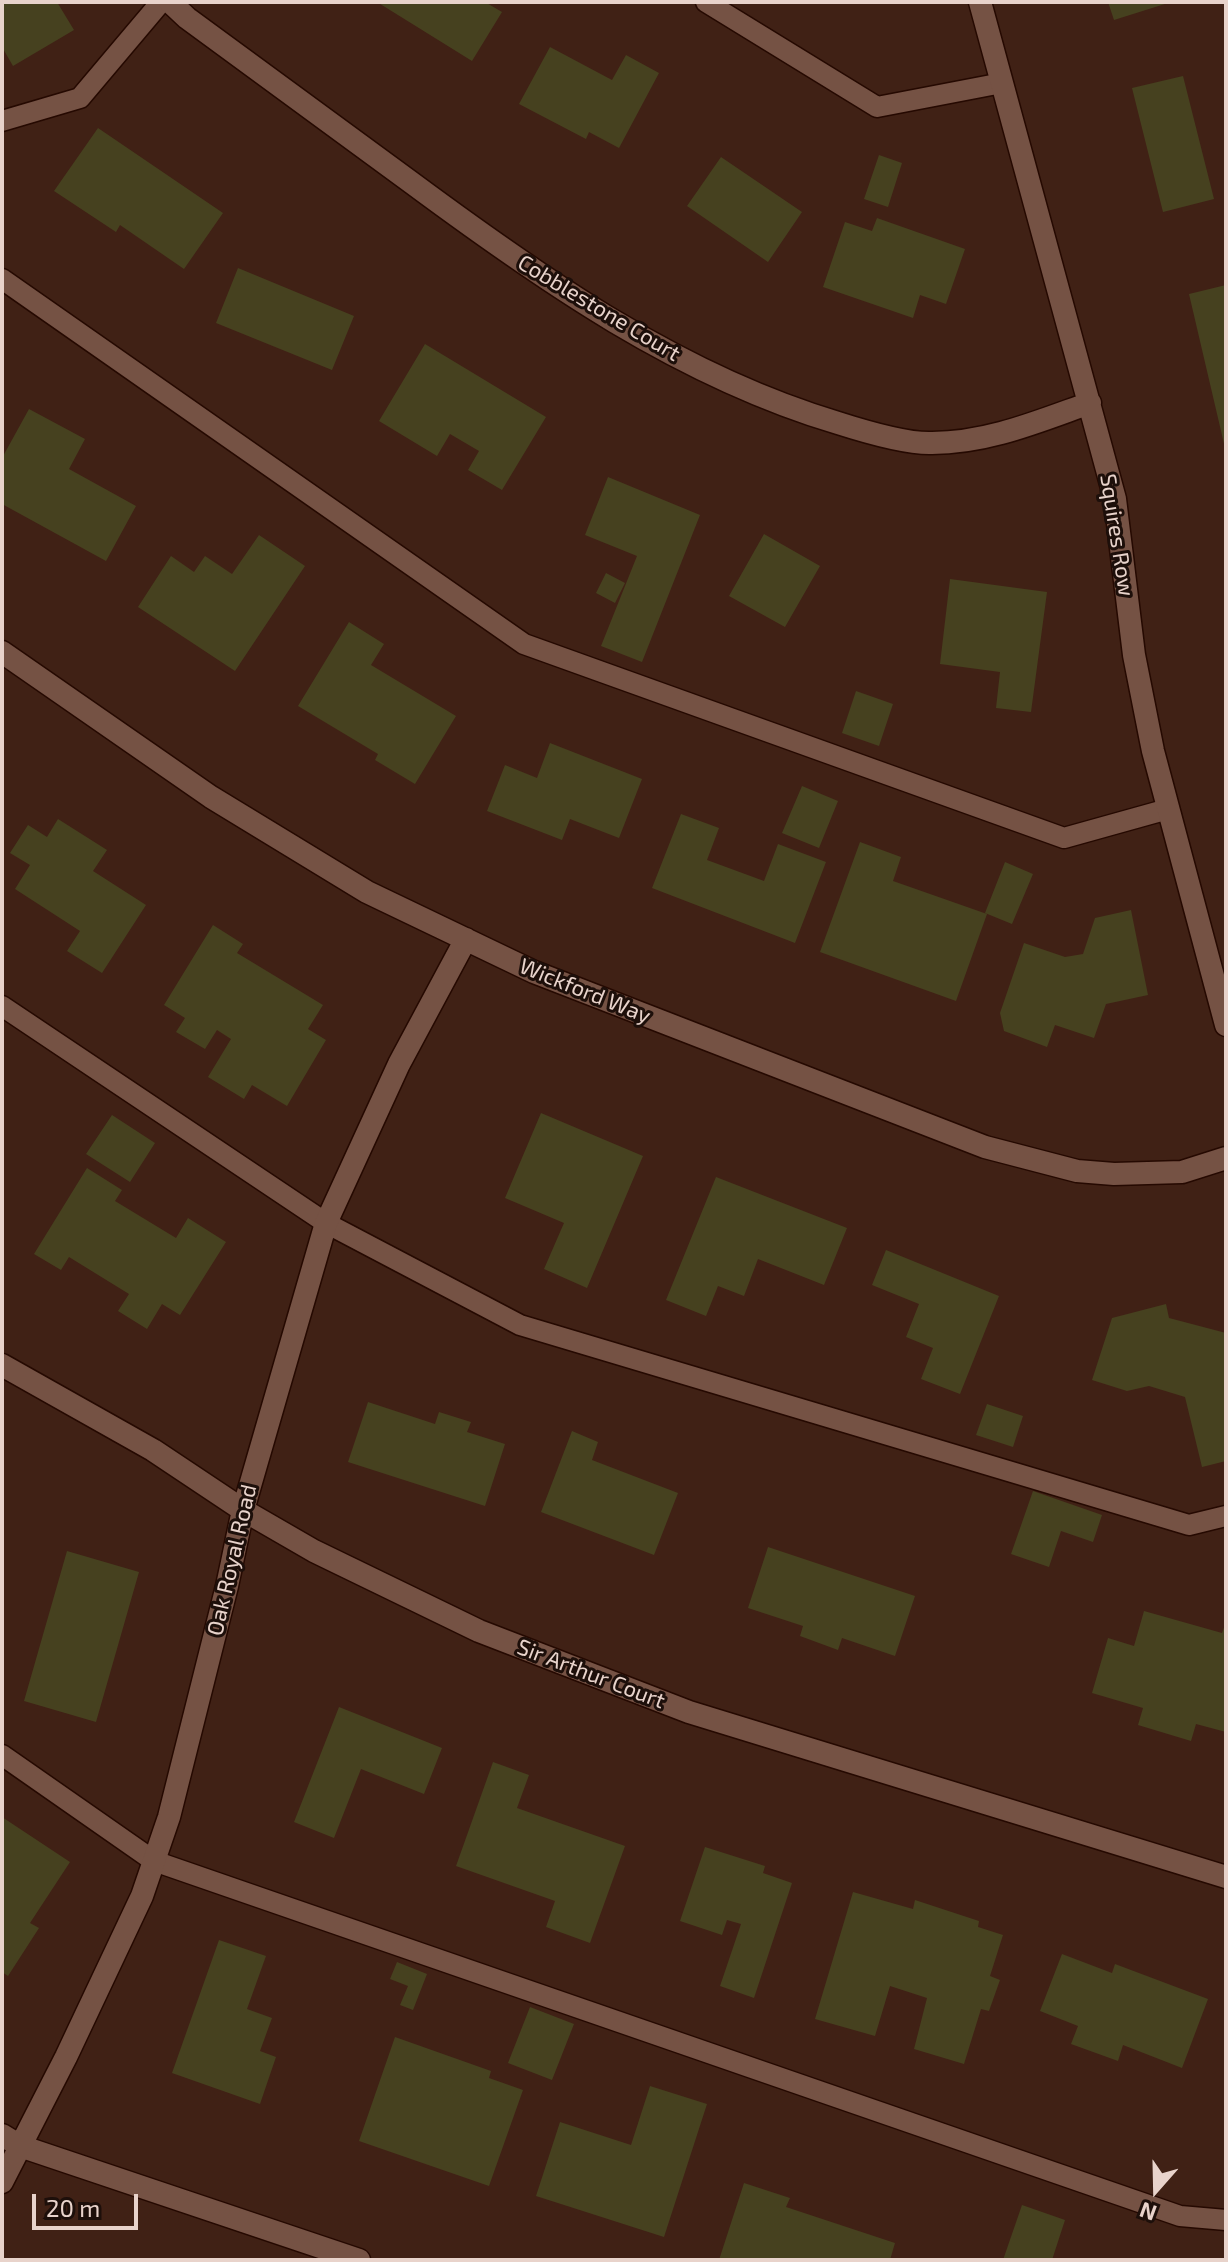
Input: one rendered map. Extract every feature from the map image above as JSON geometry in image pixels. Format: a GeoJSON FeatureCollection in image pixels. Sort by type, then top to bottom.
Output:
{"type":"FeatureCollection","features":[{"type":"Feature","properties":{"kind":"street","name":"Cobblestone Court"},"geometry":{"type":"LineString","coordinates":[[170,2],[528,269],[638,335],[721,379],[790,409],[863,431],[931,444],[1000,435],[1090,403]]}},
{"type":"Feature","properties":{"kind":"street","name":"Squires Row"},"geometry":{"type":"LineString","coordinates":[[980,2],[1115,499],[1134,655],[1153,751],[1226,1025]]}},
{"type":"Feature","properties":{"kind":"street","name":"Wickford Way"},"geometry":{"type":"LineString","coordinates":[[2,652],[211,797],[367,892],[534,972],[985,1147],[1077,1171],[1114,1174],[1182,1172],[1226,1158]]}},
{"type":"Feature","properties":{"kind":"street","name":"Oak Royal Road"},"geometry":{"type":"LineString","coordinates":[[2,2182],[11,2140],[66,2057],[142,1896],[169,1817],[243,1510],[326,1223],[399,1064],[466,939]]}},
{"type":"Feature","properties":{"kind":"street","name":"Sir Arthur Court"},"geometry":{"type":"LineString","coordinates":[[2,1365],[153,1450],[243,1510],[314,1551],[479,1631],[689,1712],[1226,1877]]}},
{"type":"Feature","properties":{"kind":"street"},"geometry":{"type":"LineString","coordinates":[[11,2140],[359,2260]]}},
{"type":"Feature","properties":{"kind":"lane"},"geometry":{"type":"LineString","coordinates":[[2,121],[80,98],[161,2]]}},
{"type":"Feature","properties":{"kind":"lane"},"geometry":{"type":"LineString","coordinates":[[706,2],[877,107],[1002,83]]}},
{"type":"Feature","properties":{"kind":"lane"},"geometry":{"type":"LineString","coordinates":[[2,279],[524,644],[1064,838],[1168,809]]}},
{"type":"Feature","properties":{"kind":"lane"},"geometry":{"type":"LineString","coordinates":[[2,1006],[326,1223],[520,1325],[1189,1525],[1226,1516]]}},
{"type":"Feature","properties":{"kind":"lane"},"geometry":{"type":"LineString","coordinates":[[2,1755],[154,1861],[1180,2216],[1226,2220]]}},
{"type":"Feature","properties":{"kind":"building"},"geometry":{"type":"Polygon","coordinates":[[[7,2],[57,2],[74,30],[13,66],[2,47],[2,5],[7,2]]]}},
{"type":"Feature","properties":{"kind":"building"},"geometry":{"type":"Polygon","coordinates":[[[377,2],[485,2],[502,12],[472,61],[377,2]]]}},
{"type":"Feature","properties":{"kind":"building"},"geometry":{"type":"Polygon","coordinates":[[[1108,2],[1168,2],[1168,3],[1114,20],[1108,2]]]}},
{"type":"Feature","properties":{"kind":"building"},"geometry":{"type":"Polygon","coordinates":[[[550,47],[612,80],[626,55],[659,73],[619,148],[589,132],[586,139],[519,104],[550,47]]]}},
{"type":"Feature","properties":{"kind":"building"},"geometry":{"type":"Polygon","coordinates":[[[1183,76],[1214,199],[1163,212],[1132,88],[1183,76]]]}},
{"type":"Feature","properties":{"kind":"building"},"geometry":{"type":"Polygon","coordinates":[[[98,128],[223,213],[184,269],[120,225],[116,232],[54,191],[98,128]]]}},
{"type":"Feature","properties":{"kind":"building"},"geometry":{"type":"Polygon","coordinates":[[[879,155],[902,163],[888,207],[864,199],[879,155]]]}},
{"type":"Feature","properties":{"kind":"building"},"geometry":{"type":"Polygon","coordinates":[[[721,157],[802,212],[768,262],[687,206],[721,157]]]}},
{"type":"Feature","properties":{"kind":"building"},"geometry":{"type":"Polygon","coordinates":[[[877,218],[965,249],[946,304],[920,295],[913,318],[823,287],[845,222],[872,231],[877,218]]]}},
{"type":"Feature","properties":{"kind":"building"},"geometry":{"type":"Polygon","coordinates":[[[238,268],[354,316],[332,370],[216,323],[238,268]]]}},
{"type":"Feature","properties":{"kind":"building"},"geometry":{"type":"Polygon","coordinates":[[[1226,285],[1226,448],[1225,448],[1189,294],[1226,285]]]}},
{"type":"Feature","properties":{"kind":"building"},"geometry":{"type":"Polygon","coordinates":[[[425,344],[546,417],[502,490],[468,470],[479,451],[450,434],[437,456],[379,421],[425,344]]]}},
{"type":"Feature","properties":{"kind":"building"},"geometry":{"type":"Polygon","coordinates":[[[29,409],[85,439],[69,469],[136,506],[106,561],[2,504],[2,458],[29,409]]]}},
{"type":"Feature","properties":{"kind":"building"},"geometry":{"type":"Polygon","coordinates":[[[608,477],[700,515],[642,662],[601,646],[637,556],[585,535],[608,477]]]}},
{"type":"Feature","properties":{"kind":"building"},"geometry":{"type":"Polygon","coordinates":[[[764,534],[820,566],[785,627],[729,596],[764,534]]]}},
{"type":"Feature","properties":{"kind":"building"},"geometry":{"type":"Polygon","coordinates":[[[259,535],[305,566],[235,671],[138,607],[171,556],[194,572],[205,556],[232,574],[259,535]]]}},
{"type":"Feature","properties":{"kind":"building"},"geometry":{"type":"Polygon","coordinates":[[[606,573],[625,583],[615,603],[596,593],[606,573]]]}},
{"type":"Feature","properties":{"kind":"building"},"geometry":{"type":"Polygon","coordinates":[[[950,579],[1047,592],[1031,712],[996,708],[1000,672],[940,664],[950,579]]]}},
{"type":"Feature","properties":{"kind":"building"},"geometry":{"type":"Polygon","coordinates":[[[349,622],[384,644],[371,665],[456,716],[415,784],[375,760],[378,754],[298,706],[349,622]]]}},
{"type":"Feature","properties":{"kind":"building"},"geometry":{"type":"Polygon","coordinates":[[[856,691],[893,704],[879,746],[842,733],[856,691]]]}},
{"type":"Feature","properties":{"kind":"building"},"geometry":{"type":"Polygon","coordinates":[[[550,743],[642,779],[619,838],[570,819],[562,840],[487,811],[505,765],[537,778],[550,743]]]}},
{"type":"Feature","properties":{"kind":"building"},"geometry":{"type":"Polygon","coordinates":[[[802,786],[838,801],[819,848],[782,833],[802,786]]]}},
{"type":"Feature","properties":{"kind":"building"},"geometry":{"type":"Polygon","coordinates":[[[681,814],[719,828],[707,860],[764,881],[778,844],[826,862],[795,943],[652,888],[681,814]]]}},
{"type":"Feature","properties":{"kind":"building"},"geometry":{"type":"Polygon","coordinates":[[[58,819],[107,850],[93,871],[146,905],[102,973],[67,951],[80,931],[15,889],[30,865],[10,853],[28,825],[47,837],[58,819]]]}},
{"type":"Feature","properties":{"kind":"building"},"geometry":{"type":"Polygon","coordinates":[[[860,842],[901,857],[893,881],[987,914],[956,1001],[820,952],[860,842]]]}},
{"type":"Feature","properties":{"kind":"building"},"geometry":{"type":"Polygon","coordinates":[[[1005,862],[1033,874],[1012,924],[985,913],[1005,862]]]}},
{"type":"Feature","properties":{"kind":"building"},"geometry":{"type":"Polygon","coordinates":[[[1131,910],[1148,995],[1106,1004],[1094,1038],[1055,1025],[1047,1047],[1004,1031],[1000,1013],[1024,943],[1065,957],[1083,954],[1095,918],[1131,910]]]}},
{"type":"Feature","properties":{"kind":"building"},"geometry":{"type":"Polygon","coordinates":[[[213,925],[243,944],[237,953],[323,1005],[308,1029],[326,1040],[287,1106],[252,1085],[244,1099],[208,1077],[231,1039],[217,1030],[205,1049],[176,1032],[185,1018],[164,1005],[213,925]]]}},
{"type":"Feature","properties":{"kind":"building"},"geometry":{"type":"Polygon","coordinates":[[[541,1113],[643,1156],[587,1288],[544,1269],[564,1223],[505,1198],[541,1113]]]}},
{"type":"Feature","properties":{"kind":"building"},"geometry":{"type":"Polygon","coordinates":[[[112,1115],[155,1143],[130,1182],[86,1154],[112,1115]]]}},
{"type":"Feature","properties":{"kind":"building"},"geometry":{"type":"Polygon","coordinates":[[[87,1168],[122,1190],[115,1201],[176,1238],[188,1218],[226,1242],[180,1315],[162,1304],[147,1329],[118,1311],[129,1294],[69,1257],[61,1270],[34,1254],[87,1168]]]}},
{"type":"Feature","properties":{"kind":"building"},"geometry":{"type":"Polygon","coordinates":[[[716,1177],[847,1228],[824,1285],[758,1259],[744,1296],[718,1286],[706,1316],[666,1300],[716,1177]]]}},
{"type":"Feature","properties":{"kind":"building"},"geometry":{"type":"Polygon","coordinates":[[[886,1250],[999,1296],[960,1394],[921,1379],[933,1348],[906,1337],[919,1304],[872,1285],[886,1250]]]}},
{"type":"Feature","properties":{"kind":"building"},"geometry":{"type":"Polygon","coordinates":[[[1166,1304],[1169,1318],[1226,1333],[1226,1461],[1202,1467],[1185,1397],[1149,1386],[1127,1391],[1092,1380],[1112,1318],[1166,1304]]]}},
{"type":"Feature","properties":{"kind":"building"},"geometry":{"type":"Polygon","coordinates":[[[368,1402],[435,1424],[439,1412],[471,1422],[467,1432],[505,1444],[485,1506],[348,1462],[368,1402]]]}},
{"type":"Feature","properties":{"kind":"building"},"geometry":{"type":"Polygon","coordinates":[[[987,1404],[1023,1416],[1013,1447],[976,1435],[987,1404]]]}},
{"type":"Feature","properties":{"kind":"building"},"geometry":{"type":"Polygon","coordinates":[[[572,1431],[598,1442],[592,1460],[678,1493],[654,1555],[541,1512],[572,1431]]]}},
{"type":"Feature","properties":{"kind":"building"},"geometry":{"type":"Polygon","coordinates":[[[1033,1491],[1102,1515],[1093,1542],[1061,1531],[1049,1567],[1011,1554],[1033,1491]]]}},
{"type":"Feature","properties":{"kind":"building"},"geometry":{"type":"Polygon","coordinates":[[[768,1547],[915,1596],[895,1656],[842,1638],[838,1650],[800,1636],[803,1626],[748,1608],[768,1547]]]}},
{"type":"Feature","properties":{"kind":"building"},"geometry":{"type":"Polygon","coordinates":[[[67,1551],[139,1572],[96,1722],[24,1701],[67,1551]]]}},
{"type":"Feature","properties":{"kind":"building"},"geometry":{"type":"Polygon","coordinates":[[[1144,1611],[1222,1633],[1226,1622],[1226,1732],[1196,1724],[1191,1741],[1138,1725],[1143,1708],[1092,1693],[1108,1638],[1134,1646],[1144,1611]]]}},
{"type":"Feature","properties":{"kind":"building"},"geometry":{"type":"Polygon","coordinates":[[[339,1707],[442,1748],[424,1794],[361,1769],[334,1838],[294,1822],[339,1707]]]}},
{"type":"Feature","properties":{"kind":"building"},"geometry":{"type":"Polygon","coordinates":[[[493,1762],[529,1775],[517,1808],[625,1846],[590,1943],[546,1927],[555,1901],[456,1866],[493,1762]]]}},
{"type":"Feature","properties":{"kind":"building"},"geometry":{"type":"Polygon","coordinates":[[[2,1817],[70,1862],[30,1923],[39,1928],[8,1976],[2,1972],[2,1817]]]}},
{"type":"Feature","properties":{"kind":"building"},"geometry":{"type":"Polygon","coordinates":[[[705,1847],[765,1866],[763,1873],[792,1883],[754,1998],[720,1986],[741,1924],[727,1920],[722,1935],[680,1921],[705,1847]]]}},
{"type":"Feature","properties":{"kind":"building"},"geometry":{"type":"Polygon","coordinates":[[[853,1892],[913,1909],[915,1900],[979,1921],[978,1927],[1003,1935],[990,1976],[1000,1980],[989,2011],[981,2009],[964,2064],[914,2049],[927,1998],[890,1986],[875,2036],[815,2019],[853,1892]]]}},
{"type":"Feature","properties":{"kind":"building"},"geometry":{"type":"Polygon","coordinates":[[[219,1940],[266,1956],[247,2009],[272,2018],[260,2051],[276,2057],[260,2104],[172,2073],[219,1940]]]}},
{"type":"Feature","properties":{"kind":"building"},"geometry":{"type":"Polygon","coordinates":[[[1062,1954],[1112,1973],[1115,1964],[1208,1999],[1182,2068],[1123,2045],[1118,2061],[1071,2044],[1078,2026],[1040,2011],[1062,1954]]]}},
{"type":"Feature","properties":{"kind":"building"},"geometry":{"type":"Polygon","coordinates":[[[397,1962],[427,1974],[413,2010],[400,2005],[408,1986],[390,1979],[397,1962]]]}},
{"type":"Feature","properties":{"kind":"building"},"geometry":{"type":"Polygon","coordinates":[[[530,2007],[574,2024],[552,2080],[508,2063],[530,2007]]]}},
{"type":"Feature","properties":{"kind":"building"},"geometry":{"type":"Polygon","coordinates":[[[395,2037],[491,2071],[489,2078],[523,2090],[489,2186],[359,2141],[395,2037]]]}},
{"type":"Feature","properties":{"kind":"building"},"geometry":{"type":"Polygon","coordinates":[[[650,2086],[707,2104],[664,2237],[536,2196],[560,2122],[631,2145],[650,2086]]]}},
{"type":"Feature","properties":{"kind":"building"},"geometry":{"type":"Polygon","coordinates":[[[744,2183],[790,2198],[786,2207],[895,2243],[890,2260],[719,2260],[744,2183]]]}},
{"type":"Feature","properties":{"kind":"building"},"geometry":{"type":"Polygon","coordinates":[[[1022,2205],[1065,2220],[1052,2260],[1003,2260],[1022,2205]]]}}]}
